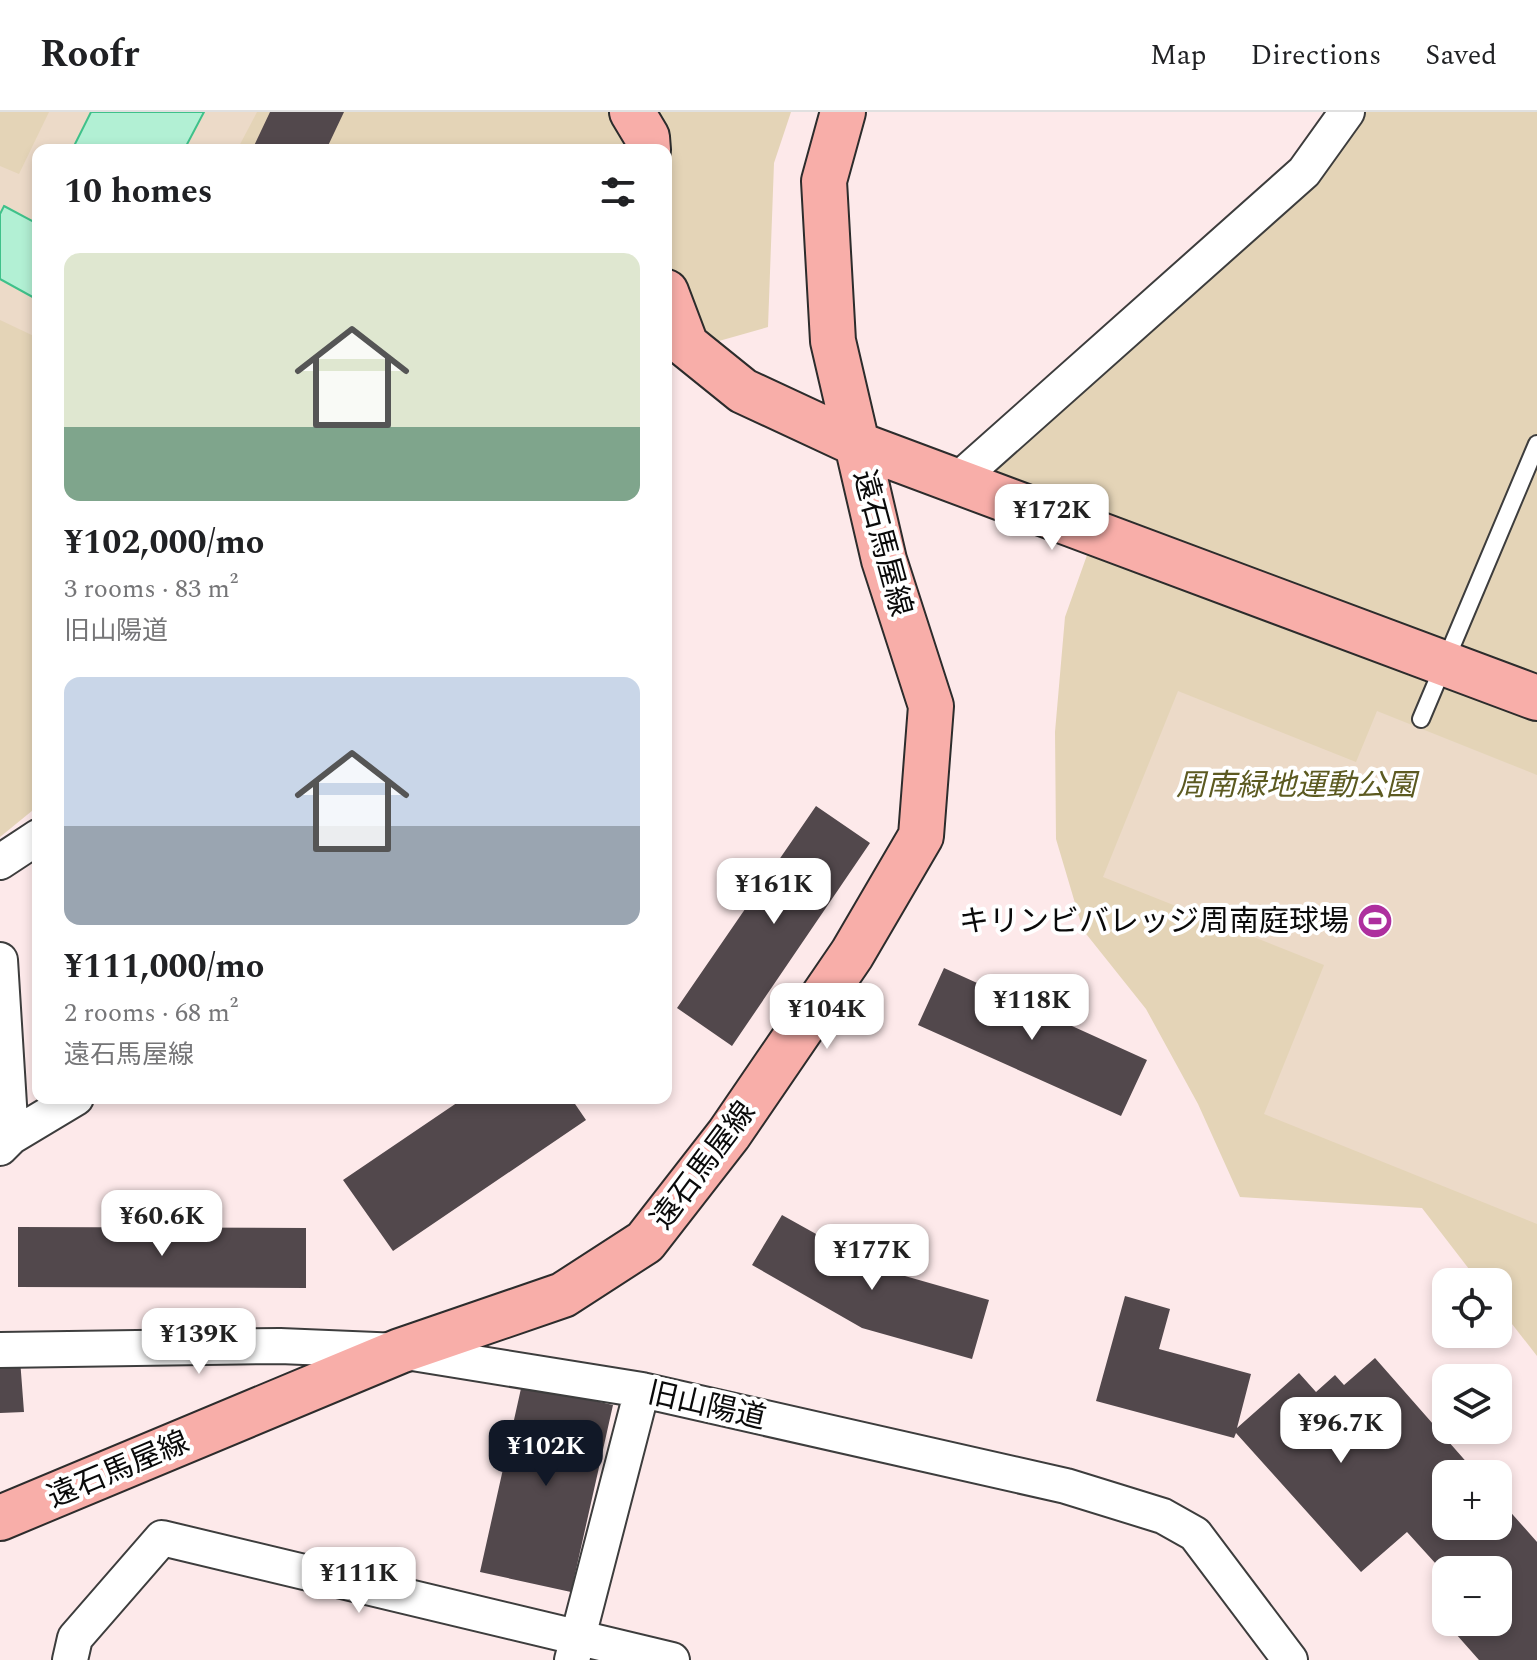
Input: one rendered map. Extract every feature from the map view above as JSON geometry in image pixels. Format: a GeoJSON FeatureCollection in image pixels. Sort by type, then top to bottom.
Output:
{"type":"FeatureCollection","features":[{"type":"Feature","properties":{"kind":"street","name":"遠石馬屋線"},"geometry":{"type":"LineString","coordinates":[[0,1518],[400,1351],[563,1295],[645,1242],[729,1134],[852,954],[921,836],[931,706],[884,560],[833,341],[824,181],[843,112]]}},
{"type":"Feature","properties":{"kind":"street"},"geometry":{"type":"LineString","coordinates":[[958,480],[1304,172],[1347,112]]}},
{"type":"Feature","properties":{"kind":"street"},"geometry":{"type":"LineString","coordinates":[[672,327],[676,350],[743,391],[857,444],[1537,698]]}},
{"type":"Feature","properties":{"kind":"street"},"geometry":{"type":"LineString","coordinates":[[0,862],[32,841]]}},
{"type":"Feature","properties":{"kind":"street"},"geometry":{"type":"LineString","coordinates":[[0,960],[6,1142]]}},
{"type":"Feature","properties":{"kind":"street"},"geometry":{"type":"LineString","coordinates":[[6,1142],[66,1104]]}},
{"type":"Feature","properties":{"kind":"street","name":"旧山陽道"},"geometry":{"type":"LineString","coordinates":[[0,1350],[280,1346],[400,1351],[642,1390],[1066,1486],[1163,1516],[1195,1534],[1290,1660]]}},
{"type":"Feature","properties":{"kind":"street"},"geometry":{"type":"LineString","coordinates":[[574,1649],[642,1390]]}},
{"type":"Feature","properties":{"kind":"street"},"geometry":{"type":"LineString","coordinates":[[70,1660],[75,1638],[162,1538],[574,1649],[672,1660]]}},
{"type":"Feature","properties":{"kind":"lane"},"geometry":{"type":"LineString","coordinates":[[1421,719],[1537,444]]}},
{"type":"Feature","properties":{"kind":"green space"},"geometry":{"type":"Polygon","coordinates":[[[0,112],[791,112],[774,163],[768,327],[672,354],[672,144],[32,144],[32,811],[0,837],[0,112]]]}},
{"type":"Feature","properties":{"kind":"green space"},"geometry":{"type":"Polygon","coordinates":[[[49,112],[257,112],[240,144],[34,144],[49,112]]]}},
{"type":"Feature","properties":{"kind":"green space","name":"周南緑地運動公園"},"geometry":{"type":"Polygon","coordinates":[[[1347,112],[1537,112],[1537,1356],[1512,1324],[1512,1268],[1468,1268],[1422,1208],[1240,1197],[1198,1104],[1146,1009],[1083,930],[1056,839],[1055,732],[1065,617],[1097,527],[960,481],[1347,112]]]}},
{"type":"Feature","properties":{"kind":"green space"},"geometry":{"type":"Polygon","coordinates":[[[32,147],[32,335],[0,320],[0,166],[19,174],[32,147]]]}},
{"type":"Feature","properties":{"kind":"green space","name":"キリンビバレッジ周南庭球場"},"geometry":{"type":"Polygon","coordinates":[[[1178,691],[1356,762],[1377,711],[1537,775],[1537,1224],[1264,1114],[1324,965],[1103,877],[1178,691]]]}},
{"type":"Feature","properties":{"kind":"shaded area"},"geometry":{"type":"Polygon","coordinates":[[[91,112],[204,112],[187,144],[75,144],[91,112]]]}},
{"type":"Feature","properties":{"kind":"shaded area"},"geometry":{"type":"Polygon","coordinates":[[[4,206],[32,221],[32,297],[0,279],[0,214],[4,206]]]}},
{"type":"Feature","properties":{"kind":"building"},"geometry":{"type":"Polygon","coordinates":[[[270,112],[344,112],[329,144],[255,144],[270,112]]]}},
{"type":"Feature","properties":{"kind":"building"},"geometry":{"type":"Polygon","coordinates":[[[816,806],[870,843],[732,1046],[677,1008],[816,806]]]}},
{"type":"Feature","properties":{"kind":"building"},"geometry":{"type":"Polygon","coordinates":[[[944,968],[1147,1060],[1121,1116],[918,1025],[944,968]]]}},
{"type":"Feature","properties":{"kind":"building"},"geometry":{"type":"Polygon","coordinates":[[[455,1104],[575,1104],[586,1120],[393,1251],[343,1180],[455,1104]]]}},
{"type":"Feature","properties":{"kind":"building"},"geometry":{"type":"Polygon","coordinates":[[[782,1215],[877,1268],[989,1300],[972,1359],[862,1328],[752,1265],[782,1215]]]}},
{"type":"Feature","properties":{"kind":"building"},"geometry":{"type":"Polygon","coordinates":[[[18,1227],[306,1228],[306,1288],[18,1287],[18,1227]]]}},
{"type":"Feature","properties":{"kind":"building"},"geometry":{"type":"Polygon","coordinates":[[[1125,1296],[1170,1309],[1159,1349],[1251,1374],[1237,1428],[1299,1373],[1316,1392],[1335,1375],[1344,1385],[1375,1358],[1432,1423],[1432,1444],[1451,1444],[1465,1460],[1432,1460],[1432,1540],[1512,1540],[1512,1514],[1537,1542],[1537,1660],[1479,1660],[1458,1636],[1512,1636],[1512,1556],[1432,1556],[1432,1560],[1407,1532],[1361,1572],[1236,1433],[1234,1438],[1096,1401],[1125,1296]]]}},
{"type":"Feature","properties":{"kind":"building"},"geometry":{"type":"Polygon","coordinates":[[[20,1359],[24,1412],[0,1413],[0,1361],[20,1359]]]}},
{"type":"Feature","properties":{"kind":"building"},"geometry":{"type":"Polygon","coordinates":[[[522,1384],[613,1405],[571,1592],[480,1572],[522,1384]]]}},
{"type":"Feature","properties":{"kind":"place","name":"キリンビバレッジ周南庭球場"},"geometry":{"type":"Point","coordinates":[1375,921]}}]}
